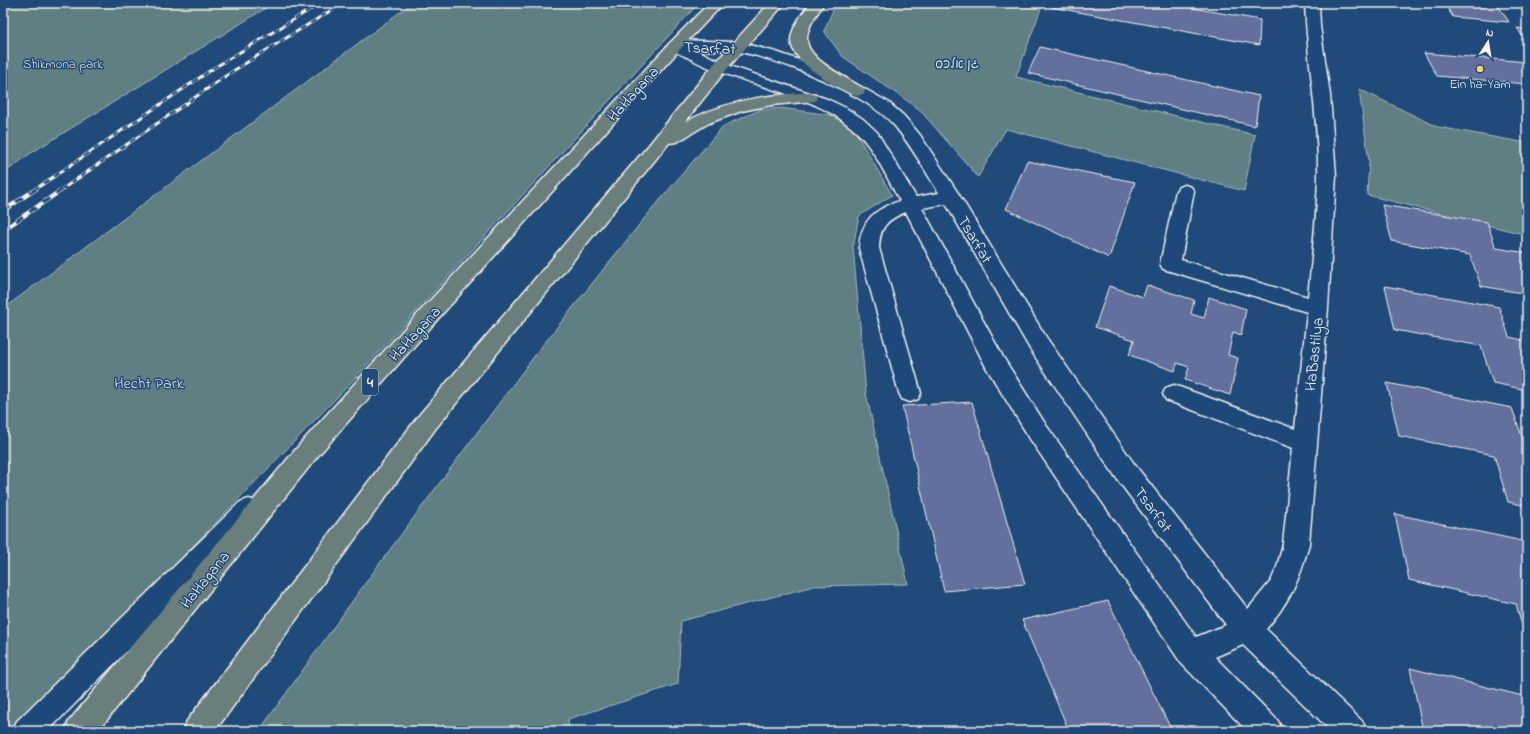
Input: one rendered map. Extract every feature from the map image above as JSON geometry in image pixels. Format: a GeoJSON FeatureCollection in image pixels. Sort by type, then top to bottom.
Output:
{"type":"FeatureCollection","features":[{"type":"Feature","properties":{"kind":"highway","name":"HaHagana"},"geometry":{"type":"LineString","coordinates":[[79,731],[309,450],[430,314],[676,45],[718,3]]}},
{"type":"Feature","properties":{"kind":"highway"},"geometry":{"type":"LineString","coordinates":[[197,731],[428,421],[654,150],[720,67],[778,3]]}},
{"type":"Feature","properties":{"kind":"highway"},"geometry":{"type":"LineString","coordinates":[[817,3],[808,18],[799,40],[800,46],[809,59],[821,69],[858,91]]}},
{"type":"Feature","properties":{"kind":"highway"},"geometry":{"type":"LineString","coordinates":[[654,150],[691,125],[726,110],[771,100],[809,98]]}},
{"type":"Feature","properties":{"kind":"street","name":"HaBastilya"},"geometry":{"type":"LineString","coordinates":[[1192,653],[1247,630],[1268,607],[1280,590],[1290,567],[1296,544],[1304,442],[1318,308],[1327,176],[1322,95],[1313,26],[1312,3]]}},
{"type":"Feature","properties":{"kind":"street","name":"Tsarfat"},"geometry":{"type":"LineString","coordinates":[[676,45],[738,47],[799,65],[858,91],[882,106],[898,120],[914,139],[951,197],[1038,343],[1126,472],[1247,630],[1352,731]]}},
{"type":"Feature","properties":{"kind":"street","name":"Tsarfat"},"geometry":{"type":"LineString","coordinates":[[676,45],[720,67],[809,98],[852,119],[863,127],[871,136],[910,203],[995,363],[1034,426],[1086,503],[1192,653],[1268,731]]}},
{"type":"Feature","properties":{"kind":"street"},"geometry":{"type":"LineString","coordinates":[[1185,191],[1170,264],[1318,308]]}},
{"type":"Feature","properties":{"kind":"street"},"geometry":{"type":"LineString","coordinates":[[910,393],[868,241],[872,225],[884,216],[910,203],[951,197]]}},
{"type":"Feature","properties":{"kind":"street"},"geometry":{"type":"LineString","coordinates":[[1174,394],[1304,442]]}},
{"type":"Feature","properties":{"kind":"street"},"geometry":{"type":"LineString","coordinates":[[27,731],[309,450]]}},
{"type":"Feature","properties":{"kind":"green space","name":"Shikmona park"},"geometry":{"type":"Polygon","coordinates":[[[6,3],[274,3],[31,153],[3,174],[3,5],[6,3]]]}},
{"type":"Feature","properties":{"kind":"green space","name":"Hecht Park"},"geometry":{"type":"Polygon","coordinates":[[[412,3],[699,3],[345,389],[14,731],[3,731],[3,309],[412,3]]]}},
{"type":"Feature","properties":{"kind":"green space","name":"גן אלכס"},"geometry":{"type":"Polygon","coordinates":[[[836,3],[1043,3],[1016,77],[1255,135],[1244,191],[1006,129],[978,177],[919,109],[842,56],[824,31],[836,3]]]}},
{"type":"Feature","properties":{"kind":"green space"},"geometry":{"type":"Polygon","coordinates":[[[1359,89],[1438,127],[1527,143],[1527,235],[1367,195],[1369,162],[1359,89]]]}},
{"type":"Feature","properties":{"kind":"green space"},"geometry":{"type":"Polygon","coordinates":[[[781,108],[831,115],[854,129],[892,195],[859,216],[853,247],[866,393],[908,584],[814,586],[681,621],[678,684],[568,719],[569,731],[259,731],[377,567],[538,351],[643,220],[723,126],[760,110],[781,108]]]}},
{"type":"Feature","properties":{"kind":"building"},"geometry":{"type":"Polygon","coordinates":[[[1053,3],[1165,3],[1260,20],[1259,45],[1051,7],[1053,3]]]}},
{"type":"Feature","properties":{"kind":"building"},"geometry":{"type":"Polygon","coordinates":[[[1444,3],[1496,3],[1509,22],[1453,17],[1444,3]]]}},
{"type":"Feature","properties":{"kind":"building"},"geometry":{"type":"Polygon","coordinates":[[[1517,28],[1527,29],[1527,43],[1517,28]]]}},
{"type":"Feature","properties":{"kind":"building"},"geometry":{"type":"Polygon","coordinates":[[[1040,47],[1259,96],[1255,126],[1028,73],[1040,47]]]}},
{"type":"Feature","properties":{"kind":"building","name":"Ein ha-Yam"},"geometry":{"type":"Polygon","coordinates":[[[1424,53],[1527,62],[1527,84],[1437,76],[1424,53]]]}},
{"type":"Feature","properties":{"kind":"building"},"geometry":{"type":"Polygon","coordinates":[[[1027,161],[1135,182],[1109,258],[1006,209],[1027,161]]]}},
{"type":"Feature","properties":{"kind":"building"},"geometry":{"type":"Polygon","coordinates":[[[1382,205],[1487,222],[1496,248],[1527,253],[1527,294],[1481,286],[1470,255],[1392,241],[1382,205]]]}},
{"type":"Feature","properties":{"kind":"building"},"geometry":{"type":"Polygon","coordinates":[[[1147,285],[1194,300],[1191,314],[1204,318],[1209,297],[1246,309],[1241,335],[1233,332],[1228,355],[1238,358],[1230,395],[1185,380],[1189,367],[1177,363],[1175,371],[1129,355],[1134,340],[1095,327],[1109,286],[1143,297],[1147,285]]]}},
{"type":"Feature","properties":{"kind":"building"},"geometry":{"type":"Polygon","coordinates":[[[1385,286],[1499,307],[1509,337],[1527,341],[1527,390],[1493,383],[1481,346],[1395,330],[1385,286]]]}},
{"type":"Feature","properties":{"kind":"building"},"geometry":{"type":"Polygon","coordinates":[[[1387,383],[1512,408],[1525,445],[1527,446],[1527,506],[1508,502],[1494,455],[1399,436],[1387,383]]]}},
{"type":"Feature","properties":{"kind":"building"},"geometry":{"type":"Polygon","coordinates":[[[972,402],[1025,584],[944,591],[902,406],[972,402]]]}},
{"type":"Feature","properties":{"kind":"building"},"geometry":{"type":"Polygon","coordinates":[[[1395,514],[1527,542],[1527,643],[1516,604],[1409,580],[1395,514]]]}},
{"type":"Feature","properties":{"kind":"building"},"geometry":{"type":"Polygon","coordinates":[[[1108,601],[1172,731],[1069,731],[1022,620],[1108,601]]]}},
{"type":"Feature","properties":{"kind":"building"},"geometry":{"type":"Polygon","coordinates":[[[1410,668],[1527,697],[1527,731],[1423,731],[1410,668]]]}},
{"type":"Feature","properties":{"kind":"railway"},"geometry":{"type":"LineString","coordinates":[[34,190],[217,66],[321,3]]}},
{"type":"Feature","properties":{"kind":"railway"},"geometry":{"type":"LineString","coordinates":[[61,190],[233,71],[343,3]]}},
{"type":"Feature","properties":{"kind":"railway"},"geometry":{"type":"LineString","coordinates":[[3,211],[36,189]]}},
{"type":"Feature","properties":{"kind":"railway"},"geometry":{"type":"LineString","coordinates":[[3,230],[63,189]]}},
{"type":"Feature","properties":{"kind":"place","name":"Ein ha-Yam"},"geometry":{"type":"Point","coordinates":[1480,69]}}]}
